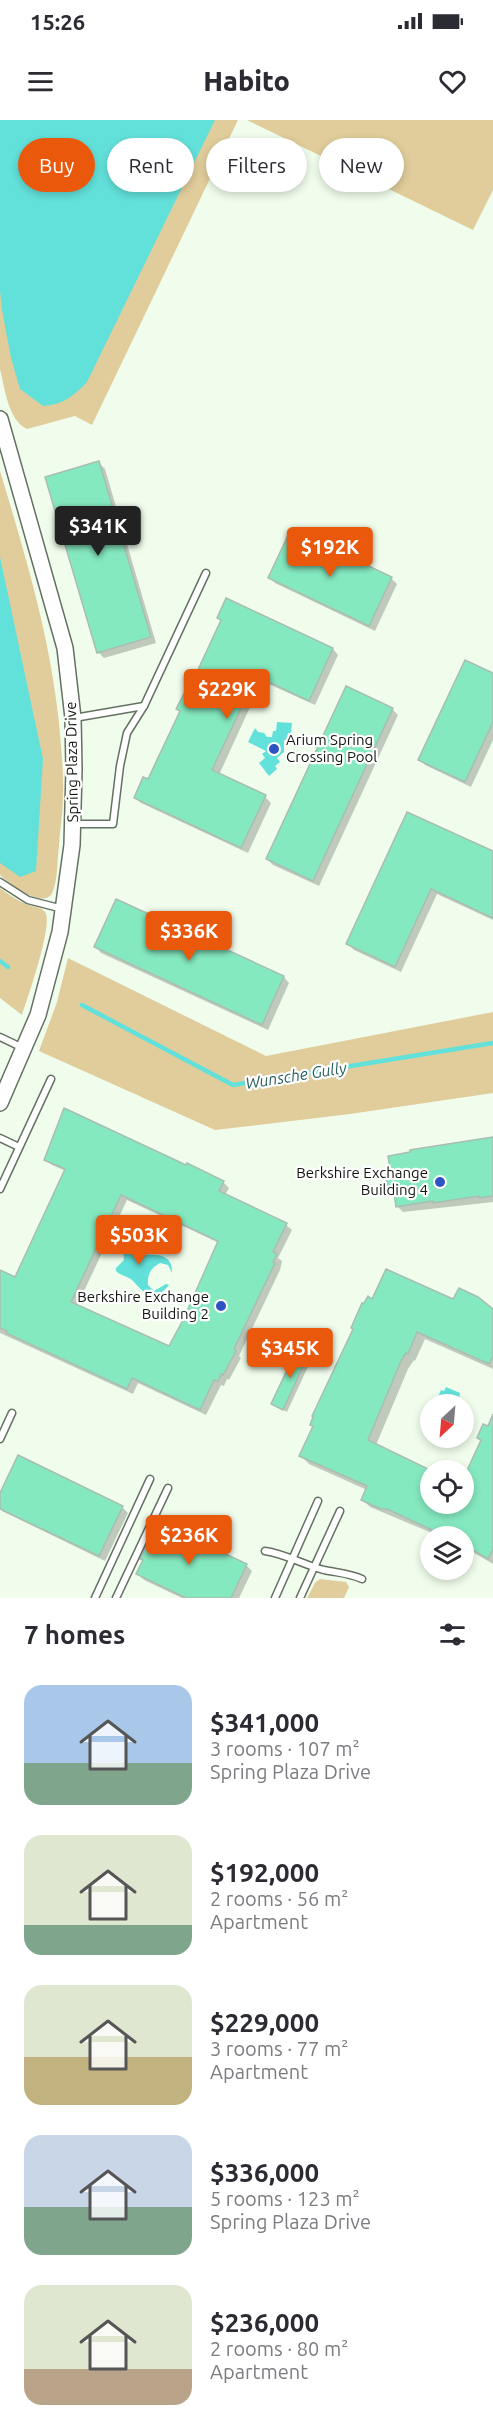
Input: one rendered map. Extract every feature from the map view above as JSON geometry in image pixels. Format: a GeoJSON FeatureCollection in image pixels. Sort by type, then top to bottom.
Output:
{"type":"FeatureCollection","features":[{"type":"Feature","properties":{"kind":"street","name":"Spring Plaza Drive"},"geometry":{"type":"LineString","coordinates":[[0,419],[59,625],[70,682],[73,718],[74,824],[60,932],[38,1015],[0,1103]]}},
{"type":"Feature","properties":{"kind":"lane"},"geometry":{"type":"LineString","coordinates":[[74,824],[113,824],[120,766],[127,733],[144,706],[206,573]]}},
{"type":"Feature","properties":{"kind":"lane"},"geometry":{"type":"LineString","coordinates":[[73,718],[144,706]]}},
{"type":"Feature","properties":{"kind":"lane"},"geometry":{"type":"LineString","coordinates":[[0,882],[28,900],[63,909]]}},
{"type":"Feature","properties":{"kind":"lane"},"geometry":{"type":"LineString","coordinates":[[0,1037],[24,1048]]}},
{"type":"Feature","properties":{"kind":"lane"},"geometry":{"type":"LineString","coordinates":[[0,1189],[51,1079]]}},
{"type":"Feature","properties":{"kind":"lane"},"geometry":{"type":"LineString","coordinates":[[0,1138],[19,1147]]}},
{"type":"Feature","properties":{"kind":"lane"},"geometry":{"type":"LineString","coordinates":[[0,1439],[12,1413]]}},
{"type":"Feature","properties":{"kind":"lane"},"geometry":{"type":"LineString","coordinates":[[95,1598],[150,1479]]}},
{"type":"Feature","properties":{"kind":"lane"},"geometry":{"type":"LineString","coordinates":[[116,1598],[168,1488]]}},
{"type":"Feature","properties":{"kind":"lane"},"geometry":{"type":"LineString","coordinates":[[275,1598],[318,1501]]}},
{"type":"Feature","properties":{"kind":"lane"},"geometry":{"type":"LineString","coordinates":[[300,1598],[340,1511]]}},
{"type":"Feature","properties":{"kind":"lane"},"geometry":{"type":"LineString","coordinates":[[265,1551],[279,1553],[315,1567],[350,1573],[362,1579]]}},
{"type":"Feature","properties":{"kind":"shaded area"},"geometry":{"type":"Polygon","coordinates":[[[0,120],[238,120],[229,138],[206,138],[206,187],[92,425],[75,416],[27,429],[15,419],[11,411],[0,369],[0,120]]]}},
{"type":"Feature","properties":{"kind":"shaded area"},"geometry":{"type":"Polygon","coordinates":[[[247,120],[493,120],[493,190],[473,230],[395,192],[404,192],[404,138],[319,138],[319,155],[307,149],[307,138],[284,138],[247,120]]]}},
{"type":"Feature","properties":{"kind":"shaded area"},"geometry":{"type":"Polygon","coordinates":[[[0,471],[43,627],[59,723],[63,809],[56,880],[49,897],[43,898],[27,894],[0,875],[0,471]]]}},
{"type":"Feature","properties":{"kind":"shaded area"},"geometry":{"type":"Polygon","coordinates":[[[0,888],[19,901],[39,908],[45,912],[47,919],[39,962],[22,1015],[0,998],[0,888]]]}},
{"type":"Feature","properties":{"kind":"shaded area"},"geometry":{"type":"Polygon","coordinates":[[[68,958],[266,1056],[493,1012],[493,1093],[350,1114],[215,1130],[39,1051],[57,1002],[68,958]]]}},
{"type":"Feature","properties":{"kind":"shaded area"},"geometry":{"type":"Polygon","coordinates":[[[320,1579],[346,1582],[349,1587],[344,1598],[307,1598],[315,1583],[320,1579]]]}},
{"type":"Feature","properties":{"kind":"water"},"geometry":{"type":"Polygon","coordinates":[[[0,120],[215,120],[194,163],[194,138],[107,138],[107,192],[180,192],[87,382],[67,399],[43,406],[20,389],[11,358],[0,291],[0,120]]]}},
{"type":"Feature","properties":{"kind":"water"},"geometry":{"type":"Polygon","coordinates":[[[0,557],[43,759],[36,871],[20,877],[0,863],[0,557]]]}},
{"type":"Feature","properties":{"kind":"water","name":"Arium Spring Crossing Pool"},"geometry":{"type":"Polygon","coordinates":[[[277,722],[292,723],[291,733],[288,733],[287,740],[284,740],[284,752],[277,758],[280,762],[275,766],[277,769],[269,776],[259,763],[265,758],[262,754],[266,751],[248,742],[255,728],[267,737],[272,737],[273,731],[276,731],[277,722]]]}},
{"type":"Feature","properties":{"kind":"water"},"geometry":{"type":"Polygon","coordinates":[[[131,1248],[140,1255],[162,1256],[169,1261],[172,1273],[168,1265],[160,1263],[152,1269],[149,1275],[148,1285],[154,1291],[166,1284],[169,1285],[163,1291],[154,1296],[150,1295],[131,1279],[116,1271],[124,1260],[123,1250],[131,1248]]]}},
{"type":"Feature","properties":{"kind":"water"},"geometry":{"type":"Polygon","coordinates":[[[446,1387],[460,1393],[439,1394],[441,1390],[444,1391],[446,1387]]]}},
{"type":"Feature","properties":{"kind":"building"},"geometry":{"type":"Polygon","coordinates":[[[99,461],[151,637],[97,653],[45,477],[99,461]]]}},
{"type":"Feature","properties":{"kind":"building"},"geometry":{"type":"Polygon","coordinates":[[[291,529],[392,577],[369,626],[268,578],[291,529]]]}},
{"type":"Feature","properties":{"kind":"building"},"geometry":{"type":"Polygon","coordinates":[[[226,598],[333,648],[309,701],[256,676],[212,770],[266,795],[241,848],[134,798],[143,777],[148,779],[180,711],[176,709],[187,688],[189,689],[221,620],[217,618],[226,598]]]}},
{"type":"Feature","properties":{"kind":"building"},"geometry":{"type":"Polygon","coordinates":[[[465,660],[493,673],[493,722],[465,782],[418,760],[465,660]]]}},
{"type":"Feature","properties":{"kind":"building"},"geometry":{"type":"Polygon","coordinates":[[[346,686],[393,708],[313,881],[266,859],[346,686]]]}},
{"type":"Feature","properties":{"kind":"building"},"geometry":{"type":"Polygon","coordinates":[[[407,812],[493,851],[493,918],[431,889],[395,967],[346,944],[407,812]]]}},
{"type":"Feature","properties":{"kind":"building"},"geometry":{"type":"Polygon","coordinates":[[[116,899],[284,976],[262,1025],[94,947],[116,899]]]}},
{"type":"Feature","properties":{"kind":"building"},"geometry":{"type":"Polygon","coordinates":[[[64,1108],[224,1181],[219,1191],[287,1223],[273,1252],[277,1254],[273,1262],[275,1263],[234,1349],[236,1351],[223,1375],[221,1374],[218,1381],[214,1380],[200,1410],[132,1378],[127,1389],[6,1333],[7,1331],[0,1328],[0,1270],[15,1277],[65,1169],[44,1160],[64,1108]],[[121,1195],[71,1302],[169,1346],[218,1241],[121,1195]]]}},
{"type":"Feature","properties":{"kind":"building","name":"Berkshire Exchange Building 4"},"geometry":{"type":"Polygon","coordinates":[[[493,1137],[493,1196],[396,1207],[394,1193],[389,1194],[385,1170],[390,1169],[388,1156],[410,1152],[410,1150],[493,1137]]]}},
{"type":"Feature","properties":{"kind":"building"},"geometry":{"type":"Polygon","coordinates":[[[386,1269],[453,1299],[459,1288],[478,1297],[493,1309],[493,1356],[489,1364],[417,1332],[408,1354],[406,1353],[401,1361],[368,1440],[420,1465],[420,1514],[474,1514],[474,1460],[472,1460],[481,1440],[477,1438],[483,1424],[488,1426],[493,1414],[493,1549],[488,1559],[474,1551],[474,1526],[424,1526],[387,1509],[381,1509],[361,1500],[367,1486],[299,1456],[313,1426],[310,1425],[312,1416],[353,1329],[351,1328],[362,1303],[368,1296],[372,1299],[386,1269]]]}},
{"type":"Feature","properties":{"kind":"building"},"geometry":{"type":"Polygon","coordinates":[[[298,1347],[309,1353],[283,1410],[271,1404],[298,1347]]]}},
{"type":"Feature","properties":{"kind":"building"},"geometry":{"type":"Polygon","coordinates":[[[18,1455],[123,1506],[99,1556],[0,1509],[0,1493],[18,1455]]]}},
{"type":"Feature","properties":{"kind":"building"},"geometry":{"type":"Polygon","coordinates":[[[158,1522],[247,1564],[231,1598],[186,1598],[136,1574],[143,1560],[140,1559],[158,1522]]]}},
{"type":"Feature","properties":{"kind":"waterway","name":"Wunsche Gully"},"geometry":{"type":"LineString","coordinates":[[0,961],[8,967]]}},
{"type":"Feature","properties":{"kind":"waterway","name":"Wunsche Gully"},"geometry":{"type":"LineString","coordinates":[[82,1005],[233,1085],[493,1043]]}},
{"type":"Feature","properties":{"kind":"place","name":"Arium Spring Crossing Pool"},"geometry":{"type":"Point","coordinates":[274,749]}},
{"type":"Feature","properties":{"kind":"place","name":"Berkshire Exchange Building 4"},"geometry":{"type":"Point","coordinates":[440,1182]}},
{"type":"Feature","properties":{"kind":"place","name":"Berkshire Exchange Building 2"},"geometry":{"type":"Point","coordinates":[221,1306]}}]}
